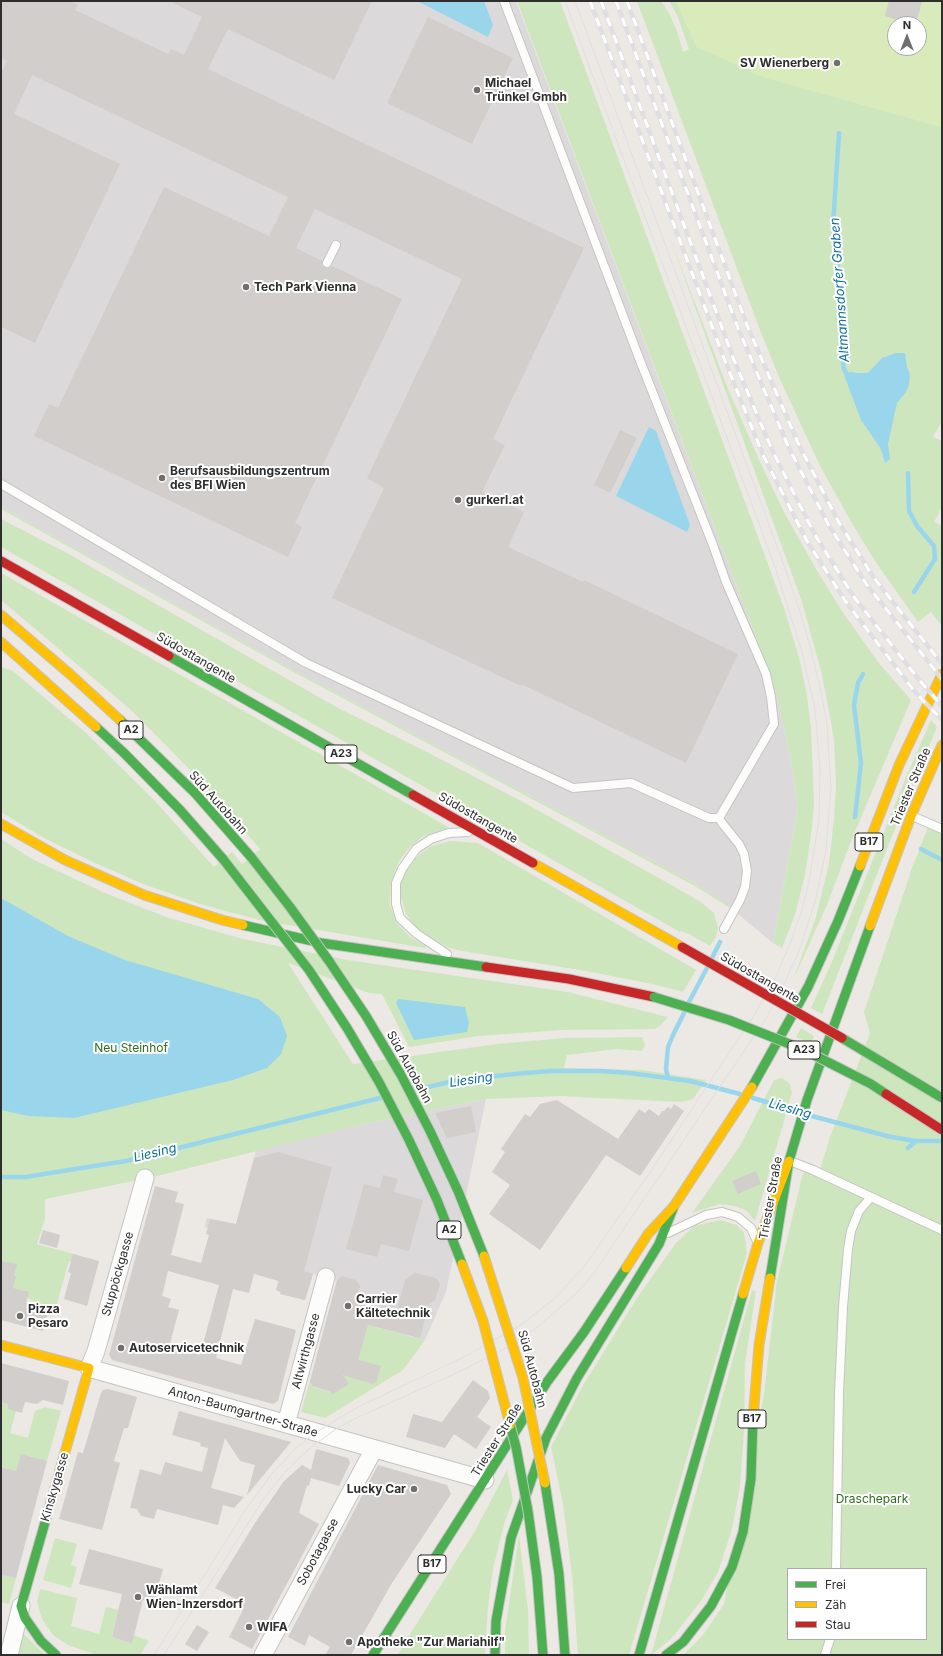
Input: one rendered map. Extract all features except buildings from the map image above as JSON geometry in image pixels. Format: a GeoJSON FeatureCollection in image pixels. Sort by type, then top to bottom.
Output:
{"type":"FeatureCollection","features":[{"type":"Feature","properties":{"kind":"main road","name":"Südosttangente"},"geometry":{"type":"LineString","coordinates":[[1,561],[682,947],[850,1043],[942,1098]]}},
{"type":"Feature","properties":{"kind":"main road","name":"Süd Autobahn"},"geometry":{"type":"LineString","coordinates":[[1,615],[71,675],[141,739],[195,793],[251,857],[290,907],[329,961],[366,1016],[401,1075],[430,1131],[458,1191],[483,1252],[523,1378],[538,1444],[550,1508],[559,1574],[565,1655]]}},
{"type":"Feature","properties":{"kind":"main road","name":"A2"},"geometry":{"type":"LineString","coordinates":[[1,642],[124,752],[180,810],[223,859],[309,970],[347,1028],[379,1082],[409,1140],[437,1200],[483,1321],[516,1447],[528,1511],[537,1577],[542,1655]]}},
{"type":"Feature","properties":{"kind":"main road","name":"Triester Straße"},"geometry":{"type":"LineString","coordinates":[[376,1652],[548,1382],[584,1332],[648,1234],[674,1206],[754,1084],[808,987],[838,921],[899,765],[942,674]]}},
{"type":"Feature","properties":{"kind":"main road","name":"Triester Straße"},"geometry":{"type":"LineString","coordinates":[[666,1655],[683,1642],[711,1606],[732,1567],[743,1532],[751,1479],[753,1409],[759,1345],[789,1160],[808,1100],[911,816],[942,745]]}},
{"type":"Feature","properties":{"kind":"main road","name":"A23"},"geometry":{"type":"LineString","coordinates":[[1,824],[65,860],[144,894],[187,910],[262,930],[321,943],[569,979],[654,997],[729,1020],[802,1049],[870,1084],[942,1130]]}},
{"type":"Feature","properties":{"kind":"main road"},"geometry":{"type":"LineString","coordinates":[[639,1655],[758,1243],[789,1160]]}},
{"type":"Feature","properties":{"kind":"main road"},"geometry":{"type":"LineString","coordinates":[[495,1655],[496,1621],[511,1538],[546,1438],[577,1378],[659,1244],[674,1206]]}},
{"type":"Feature","properties":{"kind":"main road","name":"Anton-Baumgartner-Straße"},"geometry":{"type":"LineString","coordinates":[[1,1345],[89,1368]]}},
{"type":"Feature","properties":{"kind":"main road","name":"Kinskygasse"},"geometry":{"type":"LineString","coordinates":[[21,1606],[89,1368]]}},
{"type":"Feature","properties":{"kind":"main road"},"geometry":{"type":"LineString","coordinates":[[21,1606],[26,1618],[41,1641],[56,1655]]}},
{"type":"Feature","properties":{"kind":"street","name":"Stuppöckgasse"},"geometry":{"type":"LineString","coordinates":[[89,1368],[96,1351],[145,1178]]}},
{"type":"Feature","properties":{"kind":"street","name":"Altwirthgasse"},"geometry":{"type":"LineString","coordinates":[[286,1424],[326,1277]]}},
{"type":"Feature","properties":{"kind":"street","name":"Anton-Baumgartner-Straße"},"geometry":{"type":"LineString","coordinates":[[89,1368],[485,1480]]}},
{"type":"Feature","properties":{"kind":"street","name":"Sobotagasse"},"geometry":{"type":"LineString","coordinates":[[262,1655],[374,1449]]}},
{"type":"Feature","properties":{"kind":"street","name":"Kinskygasse"},"geometry":{"type":"LineString","coordinates":[[9,1655],[21,1606]]}},
{"type":"Feature","properties":{"kind":"lane"},"geometry":{"type":"LineString","coordinates":[[504,1],[639,358],[713,544],[726,582],[766,674],[771,697],[774,724],[720,818]]}},
{"type":"Feature","properties":{"kind":"lane"},"geometry":{"type":"LineString","coordinates":[[327,263],[336,244]]}},
{"type":"Feature","properties":{"kind":"lane"},"geometry":{"type":"LineString","coordinates":[[1,484],[306,663],[566,785],[573,788],[631,783],[709,818],[720,818]]}},
{"type":"Feature","properties":{"kind":"lane"},"geometry":{"type":"LineString","coordinates":[[911,816],[942,829]]}},
{"type":"Feature","properties":{"kind":"lane"},"geometry":{"type":"LineString","coordinates":[[720,818],[722,823],[739,844],[745,859],[747,871],[745,888],[724,929]]}},
{"type":"Feature","properties":{"kind":"lane"},"geometry":{"type":"LineString","coordinates":[[460,963],[417,934],[400,918],[396,904],[396,883],[402,868],[416,849],[431,839],[449,833],[476,831]]}},
{"type":"Feature","properties":{"kind":"lane"},"geometry":{"type":"LineString","coordinates":[[789,1160],[942,1230]]}},
{"type":"Feature","properties":{"kind":"lane"},"geometry":{"type":"LineString","coordinates":[[836,1568],[839,1393],[843,1307],[848,1249],[851,1231],[859,1210],[870,1197]]}},
{"type":"Feature","properties":{"kind":"lane"},"geometry":{"type":"LineString","coordinates":[[662,1236],[706,1215],[722,1212],[738,1217],[742,1220],[751,1228],[758,1243]]}},
{"type":"Feature","properties":{"kind":"lane"},"geometry":{"type":"LineString","coordinates":[[825,1655],[830,1640]]}},
{"type":"Feature","properties":{"kind":"shaded area"},"geometry":{"type":"Polygon","coordinates":[[[1,1],[516,1],[775,688],[789,750],[798,808],[773,943],[726,904],[698,885],[286,666],[1,507],[1,1]]]}},
{"type":"Feature","properties":{"kind":"shaded area"},"geometry":{"type":"Polygon","coordinates":[[[486,1099],[446,1292],[425,1340],[329,1314],[337,1280],[313,1274],[305,1300],[280,1294],[281,1292],[276,1290],[278,1281],[204,1252],[209,1235],[208,1228],[205,1227],[207,1218],[236,1224],[256,1151],[369,1123],[486,1099]]]}},
{"type":"Feature","properties":{"kind":"green space"},"geometry":{"type":"Polygon","coordinates":[[[517,1],[560,1],[784,608],[799,658],[806,690],[811,728],[814,803],[805,875],[795,915],[782,948],[773,943],[798,808],[789,750],[775,688],[517,1]]]}},
{"type":"Feature","properties":{"kind":"green space"},"geometry":{"type":"Polygon","coordinates":[[[637,1],[661,1],[669,13],[677,31],[683,52],[689,49],[677,15],[669,1],[676,1],[697,47],[857,103],[942,127],[942,421],[933,437],[942,441],[942,507],[934,522],[942,526],[942,626],[931,612],[918,622],[875,561],[820,466],[779,377],[760,330],[637,1]]]}},
{"type":"Feature","properties":{"kind":"green space","name":"SV Wienerberg"},"geometry":{"type":"Polygon","coordinates":[[[676,1],[942,1],[942,127],[765,78],[697,47],[676,1]]]}},
{"type":"Feature","properties":{"kind":"green space"},"geometry":{"type":"Polygon","coordinates":[[[670,238],[728,389],[784,512],[816,569],[842,611],[878,662],[911,700],[851,841],[827,905],[793,980],[816,917],[829,863],[836,786],[834,741],[831,722],[822,675],[802,602],[670,238]]]}},
{"type":"Feature","properties":{"kind":"green space"},"geometry":{"type":"Polygon","coordinates":[[[1,507],[286,666],[698,885],[732,908],[695,886],[288,669],[1,509],[1,507]]]}},
{"type":"Feature","properties":{"kind":"green space"},"geometry":{"type":"Polygon","coordinates":[[[1,519],[67,553],[338,708],[523,802],[701,902],[714,913],[718,928],[716,937],[710,946],[689,934],[680,932],[1,547],[1,519]]]}},
{"type":"Feature","properties":{"kind":"green space"},"geometry":{"type":"Polygon","coordinates":[[[1,573],[448,827],[447,829],[424,836],[411,846],[399,861],[391,883],[390,905],[397,923],[410,937],[426,946],[425,948],[259,920],[200,904],[143,884],[93,862],[44,838],[1,812],[1,667],[13,671],[86,733],[154,800],[214,867],[232,852],[242,864],[260,849],[199,779],[131,710],[1,600],[1,573]]]}},
{"type":"Feature","properties":{"kind":"green space"},"geometry":{"type":"Polygon","coordinates":[[[931,720],[937,727],[896,826],[822,1014],[811,1008],[831,964],[907,775],[931,720]]]}},
{"type":"Feature","properties":{"kind":"green space","name":"Draschepark"},"geometry":{"type":"Polygon","coordinates":[[[928,827],[942,834],[942,1655],[683,1655],[703,1635],[724,1604],[764,1394],[777,1281],[803,1173],[821,1167],[829,1140],[870,1033],[864,1012],[912,868],[928,827]]]}},
{"type":"Feature","properties":{"kind":"green space","name":"Neu Steinhof"},"geometry":{"type":"Polygon","coordinates":[[[1,839],[32,859],[105,893],[166,917],[243,939],[347,960],[568,992],[668,1017],[655,1029],[562,1030],[478,1036],[409,1047],[382,994],[369,993],[288,963],[353,1064],[497,1044],[565,1038],[642,1037],[645,1045],[642,1051],[617,1049],[567,1055],[564,1068],[642,1070],[706,1080],[693,1099],[681,1102],[559,1096],[486,1099],[369,1123],[153,1177],[45,1199],[45,1218],[37,1244],[81,1256],[79,1263],[69,1261],[55,1310],[49,1309],[4,1286],[1,1297],[1,839]]]}},
{"type":"Feature","properties":{"kind":"green space"},"geometry":{"type":"Polygon","coordinates":[[[450,841],[478,843],[696,970],[683,992],[657,985],[586,971],[462,951],[447,947],[417,929],[406,914],[400,895],[402,875],[413,860],[429,847],[450,841]]]}},
{"type":"Feature","properties":{"kind":"green space"},"geometry":{"type":"Polygon","coordinates":[[[801,1028],[814,1036],[811,1044],[796,1037],[801,1028]]]}},
{"type":"Feature","properties":{"kind":"green space"},"geometry":{"type":"Polygon","coordinates":[[[782,1078],[790,1084],[792,1093],[755,1221],[747,1211],[736,1206],[720,1204],[692,1213],[740,1146],[774,1080],[782,1078]]]}},
{"type":"Feature","properties":{"kind":"green space"},"geometry":{"type":"Polygon","coordinates":[[[720,1220],[737,1225],[744,1233],[747,1253],[629,1655],[578,1655],[572,1575],[563,1504],[551,1447],[582,1387],[637,1298],[676,1243],[694,1226],[720,1220]]]}},
{"type":"Feature","properties":{"kind":"green space"},"geometry":{"type":"Polygon","coordinates":[[[752,1290],[756,1291],[745,1363],[744,1431],[740,1486],[732,1529],[718,1572],[701,1601],[671,1639],[651,1655],[752,1290]]]}},
{"type":"Feature","properties":{"kind":"green space"},"geometry":{"type":"Polygon","coordinates":[[[368,1325],[425,1340],[403,1370],[325,1418],[301,1412],[310,1380],[313,1387],[334,1393],[339,1390],[350,1356],[368,1325]]]}},
{"type":"Feature","properties":{"kind":"green space"},"geometry":{"type":"Polygon","coordinates":[[[1,1402],[8,1404],[8,1409],[16,1411],[10,1433],[28,1438],[35,1411],[45,1407],[61,1411],[47,1461],[21,1454],[16,1471],[1,1467],[1,1402]]]}},
{"type":"Feature","properties":{"kind":"green space"},"geometry":{"type":"Polygon","coordinates":[[[507,1470],[513,1500],[505,1521],[493,1569],[488,1607],[485,1655],[398,1655],[475,1531],[507,1470]]]}},
{"type":"Feature","properties":{"kind":"green space"},"geometry":{"type":"Polygon","coordinates":[[[519,1535],[528,1611],[529,1655],[505,1655],[505,1631],[519,1535]]]}},
{"type":"Feature","properties":{"kind":"green space"},"geometry":{"type":"Polygon","coordinates":[[[55,1538],[77,1544],[71,1565],[77,1567],[71,1588],[43,1580],[55,1538]]]}},
{"type":"Feature","properties":{"kind":"green space"},"geometry":{"type":"Polygon","coordinates":[[[1,1575],[16,1578],[9,1604],[1,1602],[1,1575]]]}},
{"type":"Feature","properties":{"kind":"green space"},"geometry":{"type":"Polygon","coordinates":[[[40,1589],[77,1598],[71,1626],[99,1634],[106,1607],[118,1610],[112,1637],[132,1642],[134,1635],[149,1641],[140,1655],[97,1655],[68,1645],[53,1635],[42,1619],[37,1602],[40,1589]]]}},
{"type":"Feature","properties":{"kind":"green space"},"geometry":{"type":"Polygon","coordinates":[[[22,1632],[45,1655],[24,1655],[17,1653],[22,1632]]]}},
{"type":"Feature","properties":{"kind":"water"},"geometry":{"type":"Polygon","coordinates":[[[417,1],[484,1],[493,25],[488,37],[417,1]]]}},
{"type":"Feature","properties":{"kind":"water"},"geometry":{"type":"Polygon","coordinates":[[[896,353],[905,353],[907,367],[910,374],[909,385],[906,392],[897,403],[888,444],[890,459],[885,463],[881,449],[861,420],[844,375],[850,372],[868,373],[882,358],[896,353]]]}},
{"type":"Feature","properties":{"kind":"water"},"geometry":{"type":"Polygon","coordinates":[[[649,427],[656,431],[690,525],[687,532],[616,496],[649,427]]]}},
{"type":"Feature","properties":{"kind":"water"},"geometry":{"type":"Polygon","coordinates":[[[1,898],[68,936],[125,960],[258,999],[280,1017],[287,1036],[281,1054],[267,1068],[233,1080],[74,1118],[28,1116],[1,1110],[1,898]]]}},
{"type":"Feature","properties":{"kind":"water"},"geometry":{"type":"Polygon","coordinates":[[[398,999],[465,1007],[469,1023],[467,1032],[414,1040],[396,1003],[398,999]]]}},
{"type":"Feature","properties":{"kind":"waterway","name":"Altmannsdorfer Graben"},"geometry":{"type":"LineString","coordinates":[[839,133],[833,225],[840,282],[841,349],[844,369],[849,379]]}},
{"type":"Feature","properties":{"kind":"waterway","name":"Altmannsdorfer Graben"},"geometry":{"type":"LineString","coordinates":[[908,473],[909,511],[917,526],[934,546],[935,559],[914,592]]}},
{"type":"Feature","properties":{"kind":"waterway","name":"Altmannsdorfer Graben"},"geometry":{"type":"LineString","coordinates":[[855,817],[861,763],[854,705],[858,683],[863,674]]}},
{"type":"Feature","properties":{"kind":"waterway","name":"Altmannsdorfer Graben"},"geometry":{"type":"LineString","coordinates":[[921,849],[942,860]]}},
{"type":"Feature","properties":{"kind":"waterway"},"geometry":{"type":"LineString","coordinates":[[712,958],[720,942]]}},
{"type":"Feature","properties":{"kind":"waterway"},"geometry":{"type":"LineString","coordinates":[[689,1002],[707,968]]}},
{"type":"Feature","properties":{"kind":"waterway"},"geometry":{"type":"LineString","coordinates":[[668,1078],[666,1069],[668,1047],[684,1013]]}},
{"type":"Feature","properties":{"kind":"waterway","name":"Liesing"},"geometry":{"type":"LineString","coordinates":[[415,1090],[458,1080],[514,1074],[550,1071],[602,1071],[690,1081],[740,1094]]}},
{"type":"Feature","properties":{"kind":"waterway","name":"Liesing"},"geometry":{"type":"LineString","coordinates":[[1,1177],[25,1177],[126,1161],[380,1098]]}},
{"type":"Feature","properties":{"kind":"waterway","name":"Liesing"},"geometry":{"type":"LineString","coordinates":[[753,1098],[797,1111]]}},
{"type":"Feature","properties":{"kind":"waterway","name":"Liesing"},"geometry":{"type":"LineString","coordinates":[[808,1115],[891,1137],[916,1141],[942,1141]]}},
{"type":"Feature","properties":{"kind":"waterway"},"geometry":{"type":"LineString","coordinates":[[908,1148],[916,1141]]}},
{"type":"Feature","properties":{"kind":"tram line"},"geometry":{"type":"LineString","coordinates":[[154,1655],[248,1506],[271,1475],[296,1448],[324,1427],[360,1406],[464,1357],[521,1325],[554,1299],[583,1268],[648,1175],[755,1014],[776,977],[789,946],[801,913],[809,882],[819,819],[820,770],[815,709],[802,652],[775,567],[565,1]]}},
{"type":"Feature","properties":{"kind":"tram line"},"geometry":{"type":"LineString","coordinates":[[164,1655],[263,1500],[284,1473],[310,1448],[336,1429],[354,1419],[461,1371],[506,1348],[534,1330],[577,1293],[595,1272],[767,1017],[800,949],[816,898],[826,850],[831,788],[827,724],[810,646],[798,605],[774,538],[575,1]]}},
{"type":"Feature","properties":{"kind":"railway"},"geometry":{"type":"LineString","coordinates":[[590,1],[725,361],[763,455],[807,541],[846,602],[915,692],[942,720]]}},
{"type":"Feature","properties":{"kind":"railway"},"geometry":{"type":"LineString","coordinates":[[601,1],[734,360],[772,450],[815,535],[854,597],[920,681],[942,706]]}},
{"type":"Feature","properties":{"kind":"railway"},"geometry":{"type":"LineString","coordinates":[[616,1],[738,328],[788,446],[828,524],[867,585],[942,679]]}},
{"type":"Feature","properties":{"kind":"railway"},"geometry":{"type":"LineString","coordinates":[[627,1],[747,325],[798,443],[838,521],[874,578],[942,664]]}},
{"type":"Feature","properties":{"kind":"traffic: fast"},"geometry":{"type":"LineString","coordinates":[[169,656],[413,795]]}},
{"type":"Feature","properties":{"kind":"traffic: fast"},"geometry":{"type":"LineString","coordinates":[[120,720],[195,793],[251,857]]}},
{"type":"Feature","properties":{"kind":"traffic: fast"},"geometry":{"type":"LineString","coordinates":[[96,727],[180,810],[223,859]]}},
{"type":"Feature","properties":{"kind":"traffic: fast"},"geometry":{"type":"LineString","coordinates":[[251,857],[290,907],[329,961],[366,1016],[401,1075],[430,1131],[458,1191],[484,1256]]}},
{"type":"Feature","properties":{"kind":"traffic: fast"},"geometry":{"type":"LineString","coordinates":[[223,859],[309,970],[347,1028],[379,1082],[409,1140],[437,1200],[462,1264]]}},
{"type":"Feature","properties":{"kind":"traffic: fast"},"geometry":{"type":"LineString","coordinates":[[752,1087],[808,987],[838,921],[860,866]]}},
{"type":"Feature","properties":{"kind":"traffic: fast"},"geometry":{"type":"LineString","coordinates":[[243,925],[321,943],[486,967]]}},
{"type":"Feature","properties":{"kind":"traffic: fast"},"geometry":{"type":"LineString","coordinates":[[770,1278],[789,1161],[807,1100],[870,926]]}},
{"type":"Feature","properties":{"kind":"traffic: fast"},"geometry":{"type":"LineString","coordinates":[[654,997],[729,1020],[802,1049],[871,1084],[886,1094]]}},
{"type":"Feature","properties":{"kind":"traffic: fast"},"geometry":{"type":"LineString","coordinates":[[842,1038],[942,1098]]}},
{"type":"Feature","properties":{"kind":"traffic: fast"},"geometry":{"type":"LineString","coordinates":[[495,1655],[496,1621],[511,1538],[546,1438],[577,1378],[659,1244],[674,1206]]}},
{"type":"Feature","properties":{"kind":"traffic: fast"},"geometry":{"type":"LineString","coordinates":[[373,1655],[547,1382],[584,1332],[626,1268]]}},
{"type":"Feature","properties":{"kind":"traffic: fast"},"geometry":{"type":"LineString","coordinates":[[639,1655],[743,1294]]}},
{"type":"Feature","properties":{"kind":"traffic: fast"},"geometry":{"type":"LineString","coordinates":[[666,1655],[683,1642],[711,1606],[732,1567],[743,1532],[751,1479],[753,1419]]}},
{"type":"Feature","properties":{"kind":"traffic: fast"},"geometry":{"type":"LineString","coordinates":[[510,1425],[516,1447],[528,1511],[537,1577],[543,1655]]}},
{"type":"Feature","properties":{"kind":"traffic: fast"},"geometry":{"type":"LineString","coordinates":[[545,1483],[559,1574],[565,1655]]}},
{"type":"Feature","properties":{"kind":"traffic: fast"},"geometry":{"type":"LineString","coordinates":[[54,1491],[21,1606],[25,1618],[41,1641],[56,1655]]}},
{"type":"Feature","properties":{"kind":"traffic: slow"},"geometry":{"type":"LineString","coordinates":[[1,615],[71,675],[120,720]]}},
{"type":"Feature","properties":{"kind":"traffic: slow"},"geometry":{"type":"LineString","coordinates":[[1,642],[96,727]]}},
{"type":"Feature","properties":{"kind":"traffic: slow"},"geometry":{"type":"LineString","coordinates":[[860,866],[899,765],[942,674]]}},
{"type":"Feature","properties":{"kind":"traffic: slow"},"geometry":{"type":"LineString","coordinates":[[870,926],[911,816],[942,745]]}},
{"type":"Feature","properties":{"kind":"traffic: slow"},"geometry":{"type":"LineString","coordinates":[[1,824],[65,860],[144,895],[222,920],[243,925]]}},
{"type":"Feature","properties":{"kind":"traffic: slow"},"geometry":{"type":"LineString","coordinates":[[533,863],[682,947]]}},
{"type":"Feature","properties":{"kind":"traffic: slow"},"geometry":{"type":"LineString","coordinates":[[626,1268],[648,1234],[674,1206],[752,1087]]}},
{"type":"Feature","properties":{"kind":"traffic: slow"},"geometry":{"type":"LineString","coordinates":[[743,1294],[758,1243],[789,1161]]}},
{"type":"Feature","properties":{"kind":"traffic: slow"},"geometry":{"type":"LineString","coordinates":[[484,1256],[523,1378],[545,1483]]}},
{"type":"Feature","properties":{"kind":"traffic: slow"},"geometry":{"type":"LineString","coordinates":[[462,1264],[483,1321],[510,1425]]}},
{"type":"Feature","properties":{"kind":"traffic: slow"},"geometry":{"type":"LineString","coordinates":[[753,1419],[759,1345],[770,1278]]}},
{"type":"Feature","properties":{"kind":"traffic: slow"},"geometry":{"type":"LineString","coordinates":[[1,1345],[89,1368],[54,1491]]}},
{"type":"Feature","properties":{"kind":"traffic: jam"},"geometry":{"type":"LineString","coordinates":[[1,561],[169,656]]}},
{"type":"Feature","properties":{"kind":"traffic: jam"},"geometry":{"type":"LineString","coordinates":[[413,795],[533,863]]}},
{"type":"Feature","properties":{"kind":"traffic: jam"},"geometry":{"type":"LineString","coordinates":[[682,947],[842,1038]]}},
{"type":"Feature","properties":{"kind":"traffic: jam"},"geometry":{"type":"LineString","coordinates":[[486,967],[569,979],[654,997]]}},
{"type":"Feature","properties":{"kind":"traffic: jam"},"geometry":{"type":"LineString","coordinates":[[886,1094],[942,1130]]}},
{"type":"Feature","properties":{"kind":"place","name":"SV Wienerberg"},"geometry":{"type":"Point","coordinates":[837,63]}},
{"type":"Feature","properties":{"kind":"place","name":"Michael Trünkel Gmbh"},"geometry":{"type":"Point","coordinates":[477,90]}},
{"type":"Feature","properties":{"kind":"place","name":"Tech Park Vienna"},"geometry":{"type":"Point","coordinates":[246,287]}},
{"type":"Feature","properties":{"kind":"place","name":"Berufsausbildungszentrum des BFI Wien"},"geometry":{"type":"Point","coordinates":[162,478]}},
{"type":"Feature","properties":{"kind":"place","name":"gurkerl.at"},"geometry":{"type":"Point","coordinates":[458,500]}},
{"type":"Feature","properties":{"kind":"place","name":"Carrier Kältetechnik"},"geometry":{"type":"Point","coordinates":[348,1306]}},
{"type":"Feature","properties":{"kind":"place","name":"Pizza Pesaro"},"geometry":{"type":"Point","coordinates":[20,1316]}},
{"type":"Feature","properties":{"kind":"place","name":"Autoservicetechnik"},"geometry":{"type":"Point","coordinates":[121,1348]}},
{"type":"Feature","properties":{"kind":"place","name":"Lucky Car"},"geometry":{"type":"Point","coordinates":[414,1489]}},
{"type":"Feature","properties":{"kind":"place","name":"Wählamt Wien-Inzersdorf"},"geometry":{"type":"Point","coordinates":[138,1597]}},
{"type":"Feature","properties":{"kind":"place","name":"WIFA"},"geometry":{"type":"Point","coordinates":[249,1627]}},
{"type":"Feature","properties":{"kind":"place","name":"Apotheke \"Zur Mariahilf\""},"geometry":{"type":"Point","coordinates":[349,1642]}}]}
